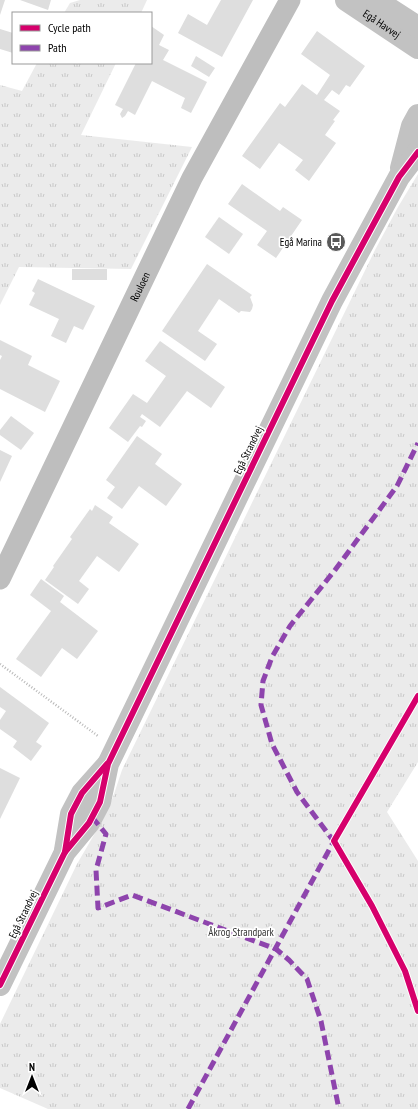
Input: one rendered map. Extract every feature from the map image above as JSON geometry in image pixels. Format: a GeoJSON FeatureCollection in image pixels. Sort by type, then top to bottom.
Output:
{"type":"FeatureCollection","features":[{"type":"Feature","properties":{"kind":"street","name":"Rouloen"},"geometry":{"type":"LineString","coordinates":[[0,579],[192,178],[290,0]]}},
{"type":"Feature","properties":{"kind":"street","name":"Egå Havvej"},"geometry":{"type":"LineString","coordinates":[[346,0],[418,48]]}},
{"type":"Feature","properties":{"kind":"street","name":"Egå Havvej"},"geometry":{"type":"LineString","coordinates":[[376,0],[413,20]]}},
{"type":"Feature","properties":{"kind":"street","name":"Egå Strandvej"},"geometry":{"type":"LineString","coordinates":[[399,177],[412,126],[418,115]]}},
{"type":"Feature","properties":{"kind":"street","name":"Egå Strandvej"},"geometry":{"type":"LineString","coordinates":[[0,985],[65,852],[89,823],[100,802],[112,755],[332,301],[399,177],[418,152]]}},
{"type":"Feature","properties":{"kind":"path"},"geometry":{"type":"LineString","coordinates":[[0,664],[96,734],[112,755]]}},
{"type":"Feature","properties":{"kind":"green space"},"geometry":{"type":"Polygon","coordinates":[[[80,0],[147,0],[141,12],[65,12],[70,3],[80,0]]]}},
{"type":"Feature","properties":{"kind":"green space"},"geometry":{"type":"Polygon","coordinates":[[[36,64],[116,64],[81,135],[192,147],[131,269],[19,267],[0,305],[0,85],[22,91],[36,64]]]}},
{"type":"Feature","properties":{"kind":"green space","name":"Åkrog Strandpark"},"geometry":{"type":"Polygon","coordinates":[[[418,174],[418,762],[387,812],[418,861],[418,1109],[48,1109],[0,1088],[0,1024],[77,864],[102,821],[113,797],[122,770],[375,250],[418,174]]]}},
{"type":"Feature","properties":{"kind":"building"},"geometry":{"type":"Polygon","coordinates":[[[0,0],[5,0],[0,15],[0,0]]]}},
{"type":"Feature","properties":{"kind":"building"},"geometry":{"type":"Polygon","coordinates":[[[20,0],[51,0],[48,10],[20,0]]]}},
{"type":"Feature","properties":{"kind":"building"},"geometry":{"type":"Polygon","coordinates":[[[221,0],[253,0],[222,57],[178,33],[188,14],[207,25],[221,0]]]}},
{"type":"Feature","properties":{"kind":"building"},"geometry":{"type":"Polygon","coordinates":[[[152,27],[164,35],[159,45],[169,50],[163,60],[207,82],[191,113],[181,108],[185,98],[152,81],[135,115],[128,111],[122,118],[120,114],[123,109],[115,105],[136,64],[152,64],[152,27]]]}},
{"type":"Feature","properties":{"kind":"building"},"geometry":{"type":"Polygon","coordinates":[[[0,29],[12,33],[12,53],[0,49],[0,29]]]}},
{"type":"Feature","properties":{"kind":"building"},"geometry":{"type":"Polygon","coordinates":[[[317,31],[365,66],[350,87],[346,85],[339,95],[332,90],[324,100],[340,111],[325,135],[336,143],[309,181],[295,170],[303,160],[279,143],[260,169],[242,156],[280,103],[285,107],[302,84],[317,95],[330,75],[301,54],[317,31]]]}},
{"type":"Feature","properties":{"kind":"building"},"geometry":{"type":"Polygon","coordinates":[[[196,56],[215,68],[209,77],[191,66],[196,56]]]}},
{"type":"Feature","properties":{"kind":"building"},"geometry":{"type":"Polygon","coordinates":[[[242,184],[280,211],[283,207],[302,220],[276,258],[257,245],[267,231],[228,204],[242,184]]]}},
{"type":"Feature","properties":{"kind":"building"},"geometry":{"type":"Polygon","coordinates":[[[219,217],[243,234],[229,254],[205,237],[219,217]]]}},
{"type":"Feature","properties":{"kind":"building"},"geometry":{"type":"Polygon","coordinates":[[[207,264],[252,295],[250,297],[253,305],[250,312],[241,311],[239,313],[219,299],[198,331],[217,344],[205,361],[162,331],[207,264]]]}},
{"type":"Feature","properties":{"kind":"building"},"geometry":{"type":"Polygon","coordinates":[[[72,269],[107,269],[107,280],[72,280],[72,269]]]}},
{"type":"Feature","properties":{"kind":"building"},"geometry":{"type":"Polygon","coordinates":[[[38,279],[95,306],[83,330],[74,326],[66,343],[51,336],[59,319],[29,305],[35,293],[32,291],[38,279]]]}},
{"type":"Feature","properties":{"kind":"building"},"geometry":{"type":"Polygon","coordinates":[[[0,340],[32,356],[28,365],[60,381],[45,412],[0,389],[0,360],[2,356],[0,355],[0,340]]]}},
{"type":"Feature","properties":{"kind":"building"},"geometry":{"type":"Polygon","coordinates":[[[160,341],[225,387],[211,408],[187,391],[160,427],[142,414],[140,417],[146,421],[142,427],[140,426],[128,442],[109,428],[133,394],[147,403],[166,376],[145,361],[160,341]]]}},
{"type":"Feature","properties":{"kind":"building"},"geometry":{"type":"Polygon","coordinates":[[[11,416],[34,433],[21,450],[0,435],[0,430],[11,416]]]}},
{"type":"Feature","properties":{"kind":"building"},"geometry":{"type":"Polygon","coordinates":[[[137,436],[162,454],[155,464],[182,484],[166,506],[139,486],[122,509],[107,498],[115,487],[106,480],[137,436]]]}},
{"type":"Feature","properties":{"kind":"building"},"geometry":{"type":"Polygon","coordinates":[[[0,450],[12,456],[0,482],[0,450]]]}},
{"type":"Feature","properties":{"kind":"building"},"geometry":{"type":"Polygon","coordinates":[[[95,505],[113,517],[109,523],[139,544],[119,572],[97,556],[79,581],[89,589],[78,604],[45,580],[72,539],[70,537],[90,509],[92,511],[95,505]]]}},
{"type":"Feature","properties":{"kind":"building"},"geometry":{"type":"Polygon","coordinates":[[[41,579],[64,596],[60,602],[98,631],[77,659],[62,648],[41,677],[16,659],[51,611],[30,595],[41,579]]]}},
{"type":"Feature","properties":{"kind":"building"},"geometry":{"type":"Polygon","coordinates":[[[0,687],[49,723],[36,742],[42,746],[31,761],[13,747],[17,741],[0,729],[0,720],[6,711],[0,707],[0,687]]]}},
{"type":"Feature","properties":{"kind":"building"},"geometry":{"type":"Polygon","coordinates":[[[0,768],[20,778],[0,819],[0,768]]]}},
{"type":"Feature","properties":{"kind":"marked path"},"geometry":{"type":"LineString","coordinates":[[335,843],[297,792],[272,744],[261,705],[263,681],[272,657],[290,626],[335,570],[397,486],[418,443]]}},
{"type":"Feature","properties":{"kind":"marked path"},"geometry":{"type":"LineString","coordinates":[[92,817],[106,834],[96,870],[98,908],[132,895],[276,949],[307,979],[321,1021],[339,1109]]}},
{"type":"Feature","properties":{"kind":"marked path"},"geometry":{"type":"LineString","coordinates":[[188,1109],[335,839]]}},
{"type":"Feature","properties":{"kind":"cycle path"},"geometry":{"type":"LineString","coordinates":[[0,985],[65,852],[89,823],[100,802],[108,764],[332,301],[399,177],[418,152]]}},
{"type":"Feature","properties":{"kind":"cycle path"},"geometry":{"type":"LineString","coordinates":[[418,696],[334,841],[372,906],[405,971],[418,1011]]}},
{"type":"Feature","properties":{"kind":"cycle path"},"geometry":{"type":"LineString","coordinates":[[65,852],[71,814],[82,793],[107,764]]}},
{"type":"Feature","properties":{"kind":"place","name":"Egå Marina"},"geometry":{"type":"Point","coordinates":[336,242]}}]}
